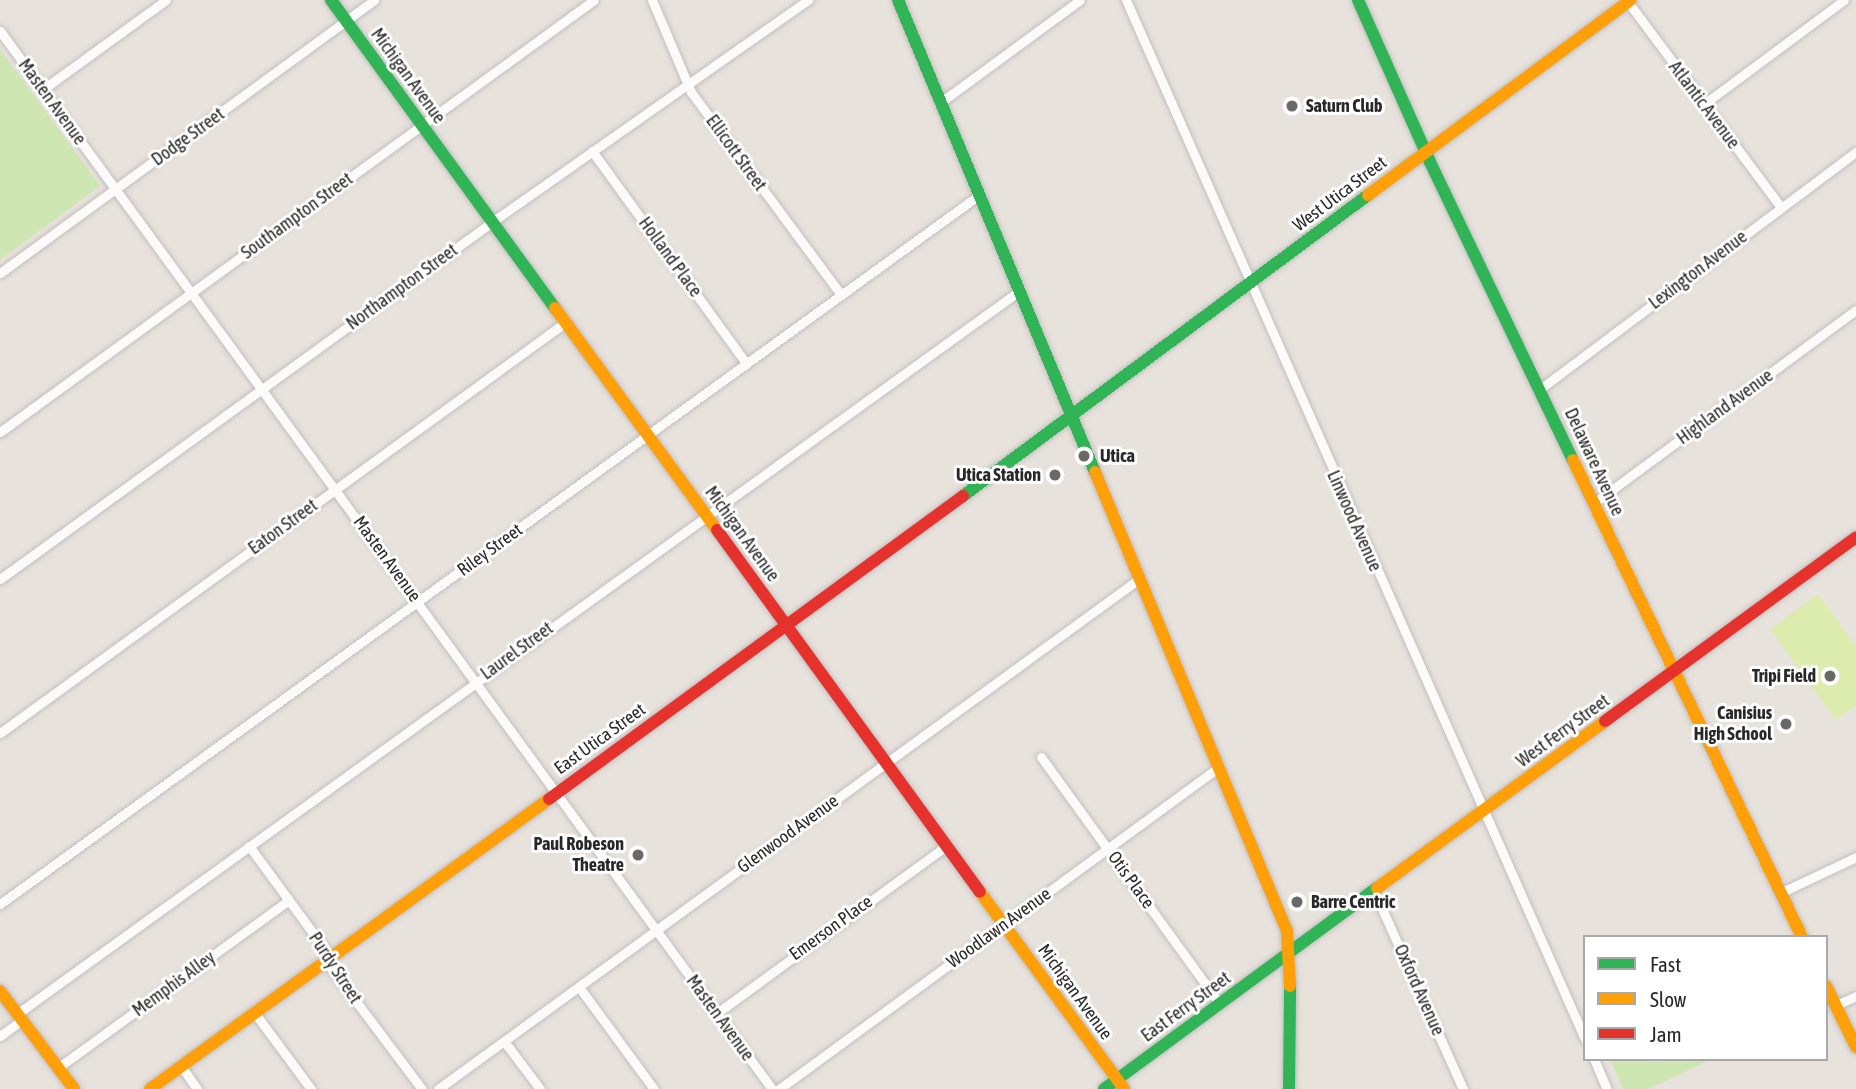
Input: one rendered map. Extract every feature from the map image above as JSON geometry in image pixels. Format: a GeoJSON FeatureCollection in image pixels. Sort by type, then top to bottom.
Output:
{"type":"FeatureCollection","features":[{"type":"Feature","properties":{"kind":"street"},"geometry":{"type":"LineString","coordinates":[[42,90],[166,0]]}},
{"type":"Feature","properties":{"kind":"street","name":"Michigan Avenue"},"geometry":{"type":"LineString","coordinates":[[331,0],[1120,1084]]}},
{"type":"Feature","properties":{"kind":"street","name":"Dodge Street"},"geometry":{"type":"LineString","coordinates":[[0,273],[374,0]]}},
{"type":"Feature","properties":{"kind":"street","name":"Southampton Street"},"geometry":{"type":"LineString","coordinates":[[0,432],[594,0]]}},
{"type":"Feature","properties":{"kind":"street","name":"Ellicott Street"},"geometry":{"type":"LineString","coordinates":[[652,0],[688,84],[841,295]]}},
{"type":"Feature","properties":{"kind":"street","name":"Northampton Street"},"geometry":{"type":"LineString","coordinates":[[0,579],[592,151],[808,0]]}},
{"type":"Feature","properties":{"kind":"street"},"geometry":{"type":"LineString","coordinates":[[898,0],[1070,417],[1280,913],[1290,953],[1289,1089]]}},
{"type":"Feature","properties":{"kind":"street"},"geometry":{"type":"LineString","coordinates":[[941,102],[1080,0]]}},
{"type":"Feature","properties":{"kind":"street","name":"Linwood Avenue"},"geometry":{"type":"LineString","coordinates":[[1126,0],[1482,812],[1583,1036]]}},
{"type":"Feature","properties":{"kind":"street","name":"Delaware Avenue"},"geometry":{"type":"LineString","coordinates":[[1358,0],[1426,152],[1801,935]]}},
{"type":"Feature","properties":{"kind":"street"},"geometry":{"type":"LineString","coordinates":[[1704,104],[1844,0]]}},
{"type":"Feature","properties":{"kind":"street","name":"West Utica Street"},"geometry":{"type":"LineString","coordinates":[[1070,417],[1629,1]]}},
{"type":"Feature","properties":{"kind":"street","name":"Atlantic Avenue"},"geometry":{"type":"LineString","coordinates":[[1629,1],[1781,207]]}},
{"type":"Feature","properties":{"kind":"street","name":"Masten Avenue"},"geometry":{"type":"LineString","coordinates":[[0,31],[772,1089]]}},
{"type":"Feature","properties":{"kind":"street","name":"Holland Place"},"geometry":{"type":"LineString","coordinates":[[592,151],[747,364]]}},
{"type":"Feature","properties":{"kind":"street","name":"Lexington Avenue"},"geometry":{"type":"LineString","coordinates":[[1540,388],[1856,152]]}},
{"type":"Feature","properties":{"kind":"street","name":"Riley Street"},"geometry":{"type":"LineString","coordinates":[[0,904],[979,195]]}},
{"type":"Feature","properties":{"kind":"street","name":"Laurel Street"},"geometry":{"type":"LineString","coordinates":[[0,1036],[20,1017],[248,846],[1019,290]]}},
{"type":"Feature","properties":{"kind":"street","name":"Highland Avenue"},"geometry":{"type":"LineString","coordinates":[[1594,503],[1856,310]]}},
{"type":"Feature","properties":{"kind":"street","name":"Eaton Street"},"geometry":{"type":"LineString","coordinates":[[0,733],[566,322]]}},
{"type":"Feature","properties":{"kind":"street","name":"East Utica Street"},"geometry":{"type":"LineString","coordinates":[[150,1089],[1070,417]]}},
{"type":"Feature","properties":{"kind":"street","name":"West Ferry Street"},"geometry":{"type":"LineString","coordinates":[[1290,953],[1856,537]]}},
{"type":"Feature","properties":{"kind":"street","name":"Glenwood Avenue"},"geometry":{"type":"LineString","coordinates":[[438,1089],[1139,579]]}},
{"type":"Feature","properties":{"kind":"street","name":"Otis Place"},"geometry":{"type":"LineString","coordinates":[[1041,757],[1220,1004]]}},
{"type":"Feature","properties":{"kind":"street","name":"Woodlawn Avenue"},"geometry":{"type":"LineString","coordinates":[[779,1089],[1219,767]]}},
{"type":"Feature","properties":{"kind":"street","name":"Emerson Place"},"geometry":{"type":"LineString","coordinates":[[716,1013],[947,845]]}},
{"type":"Feature","properties":{"kind":"street","name":"Purdy Street"},"geometry":{"type":"LineString","coordinates":[[248,846],[328,958],[331,968],[422,1089]]}},
{"type":"Feature","properties":{"kind":"street"},"geometry":{"type":"LineString","coordinates":[[1780,893],[1856,857]]}},
{"type":"Feature","properties":{"kind":"street","name":"Oxford Avenue"},"geometry":{"type":"LineString","coordinates":[[1374,891],[1463,1089]]}},
{"type":"Feature","properties":{"kind":"street","name":"Memphis Alley"},"geometry":{"type":"LineString","coordinates":[[59,1067],[289,901]]}},
{"type":"Feature","properties":{"kind":"street","name":"East Ferry Street"},"geometry":{"type":"LineString","coordinates":[[1104,1089],[1120,1084],[1220,1004],[1290,953]]}},
{"type":"Feature","properties":{"kind":"street"},"geometry":{"type":"LineString","coordinates":[[579,986],[654,1089]]}},
{"type":"Feature","properties":{"kind":"street"},"geometry":{"type":"LineString","coordinates":[[1828,990],[1856,1047]]}},
{"type":"Feature","properties":{"kind":"street"},"geometry":{"type":"LineString","coordinates":[[0,991],[74,1089]]}},
{"type":"Feature","properties":{"kind":"street"},"geometry":{"type":"LineString","coordinates":[[1836,1005],[1856,996]]}},
{"type":"Feature","properties":{"kind":"street"},"geometry":{"type":"LineString","coordinates":[[254,1012],[311,1089]]}},
{"type":"Feature","properties":{"kind":"street"},"geometry":{"type":"LineString","coordinates":[[505,1041],[540,1089]]}},
{"type":"Feature","properties":{"kind":"street"},"geometry":{"type":"LineString","coordinates":[[1595,1061],[1607,1089]]}},
{"type":"Feature","properties":{"kind":"street"},"geometry":{"type":"LineString","coordinates":[[181,1066],[197,1089]]}},
{"type":"Feature","properties":{"kind":"green space"},"geometry":{"type":"Polygon","coordinates":[[[0,49],[100,186],[0,260],[0,49]]]}},
{"type":"Feature","properties":{"kind":"green space","name":"Tripi Field"},"geometry":{"type":"Polygon","coordinates":[[[1818,594],[1856,646],[1856,705],[1836,720],[1770,629],[1818,594]]]}},
{"type":"Feature","properties":{"kind":"green space"},"geometry":{"type":"Polygon","coordinates":[[[1708,1061],[1648,1089],[1623,1089],[1611,1062],[1708,1061]]]}},
{"type":"Feature","properties":{"kind":"traffic: fast"},"geometry":{"type":"LineString","coordinates":[[331,0],[555,308]]}},
{"type":"Feature","properties":{"kind":"traffic: fast"},"geometry":{"type":"LineString","coordinates":[[898,0],[1095,472]]}},
{"type":"Feature","properties":{"kind":"traffic: fast"},"geometry":{"type":"LineString","coordinates":[[1358,0],[1430,162],[1573,460]]}},
{"type":"Feature","properties":{"kind":"traffic: fast"},"geometry":{"type":"LineString","coordinates":[[963,496],[1368,195]]}},
{"type":"Feature","properties":{"kind":"traffic: fast"},"geometry":{"type":"LineString","coordinates":[[1104,1089],[1377,888]]}},
{"type":"Feature","properties":{"kind":"traffic: fast"},"geometry":{"type":"LineString","coordinates":[[1289,1089],[1290,986]]}},
{"type":"Feature","properties":{"kind":"traffic: slow"},"geometry":{"type":"LineString","coordinates":[[1368,195],[1631,0]]}},
{"type":"Feature","properties":{"kind":"traffic: slow"},"geometry":{"type":"LineString","coordinates":[[555,308],[717,530]]}},
{"type":"Feature","properties":{"kind":"traffic: slow"},"geometry":{"type":"LineString","coordinates":[[1573,460],[1801,935]]}},
{"type":"Feature","properties":{"kind":"traffic: slow"},"geometry":{"type":"LineString","coordinates":[[1095,472],[1287,931],[1290,986]]}},
{"type":"Feature","properties":{"kind":"traffic: slow"},"geometry":{"type":"LineString","coordinates":[[1377,888],[1605,721]]}},
{"type":"Feature","properties":{"kind":"traffic: slow"},"geometry":{"type":"LineString","coordinates":[[150,1089],[549,799]]}},
{"type":"Feature","properties":{"kind":"traffic: slow"},"geometry":{"type":"LineString","coordinates":[[980,892],[1124,1089]]}},
{"type":"Feature","properties":{"kind":"traffic: slow"},"geometry":{"type":"LineString","coordinates":[[1828,990],[1856,1047]]}},
{"type":"Feature","properties":{"kind":"traffic: slow"},"geometry":{"type":"LineString","coordinates":[[0,991],[74,1089]]}},
{"type":"Feature","properties":{"kind":"traffic: jam"},"geometry":{"type":"LineString","coordinates":[[549,799],[963,496]]}},
{"type":"Feature","properties":{"kind":"traffic: jam"},"geometry":{"type":"LineString","coordinates":[[717,530],[980,892]]}},
{"type":"Feature","properties":{"kind":"traffic: jam"},"geometry":{"type":"LineString","coordinates":[[1605,721],[1856,537]]}},
{"type":"Feature","properties":{"kind":"place","name":"Saturn Club"},"geometry":{"type":"Point","coordinates":[1292,106]}},
{"type":"Feature","properties":{"kind":"place","name":"Utica"},"geometry":{"type":"Point","coordinates":[1084,456]}},
{"type":"Feature","properties":{"kind":"place","name":"Utica Station"},"geometry":{"type":"Point","coordinates":[1055,475]}},
{"type":"Feature","properties":{"kind":"place","name":"Tripi Field"},"geometry":{"type":"Point","coordinates":[1830,676]}},
{"type":"Feature","properties":{"kind":"place","name":"Canisius High School"},"geometry":{"type":"Point","coordinates":[1786,724]}},
{"type":"Feature","properties":{"kind":"place","name":"Paul Robeson Theatre"},"geometry":{"type":"Point","coordinates":[638,855]}},
{"type":"Feature","properties":{"kind":"place","name":"Barre Centric"},"geometry":{"type":"Point","coordinates":[1297,902]}}]}
